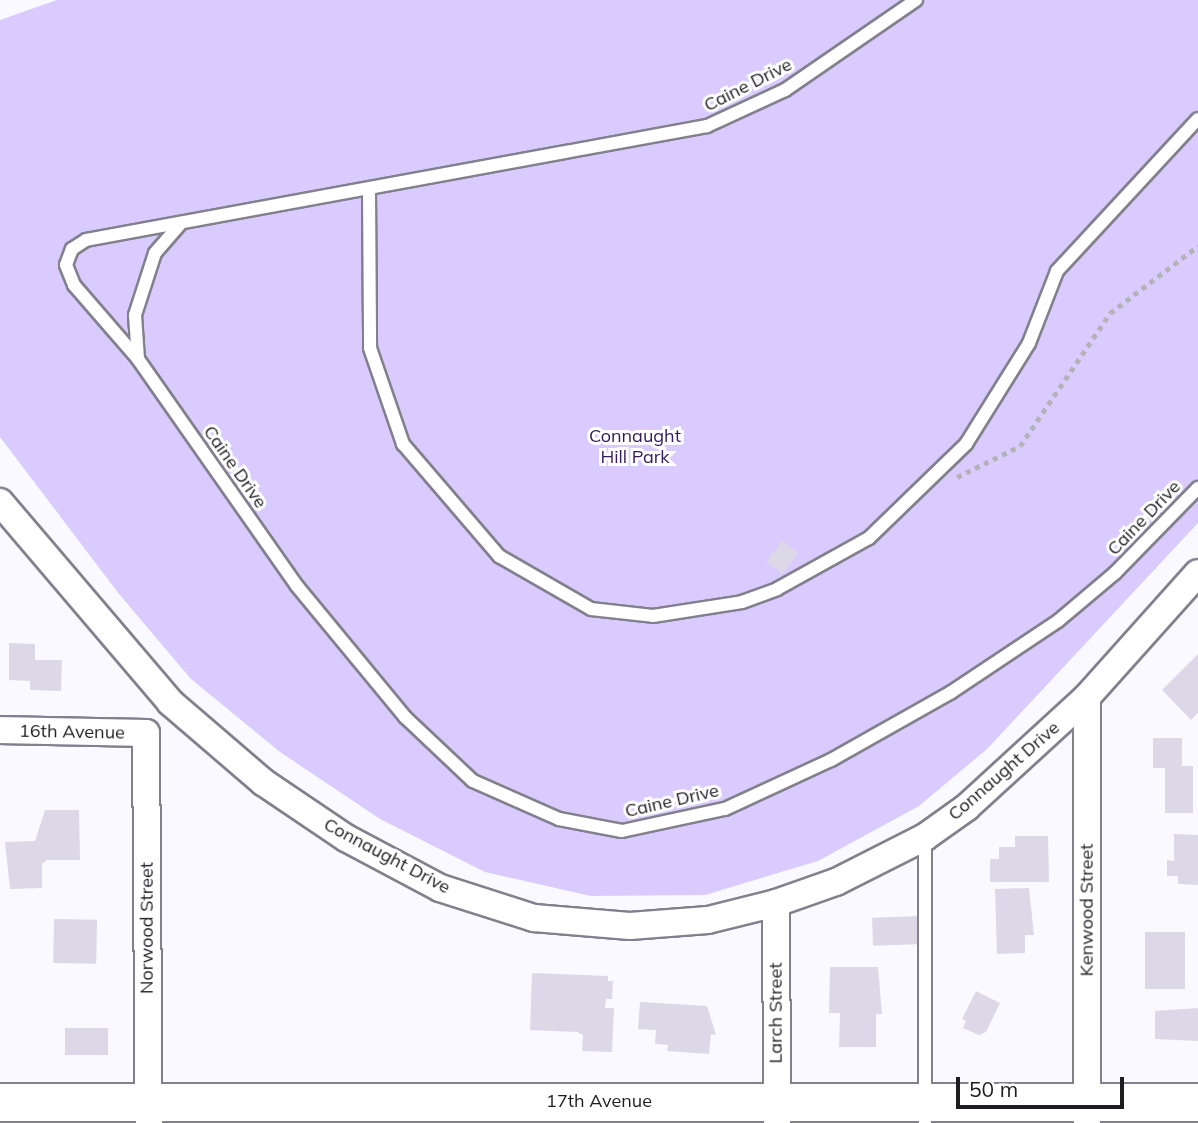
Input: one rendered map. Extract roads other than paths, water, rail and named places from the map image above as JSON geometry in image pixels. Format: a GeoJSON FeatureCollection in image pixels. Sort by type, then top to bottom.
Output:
{"type":"FeatureCollection","features":[{"type":"Feature","properties":{"kind":"street","name":"Connaught Drive"},"geometry":{"type":"LineString","coordinates":[[0,502],[170,702],[263,782],[346,838],[440,888],[534,918],[631,926],[708,920],[776,902],[836,882],[925,836],[967,807],[1087,697],[1198,573]]}},
{"type":"Feature","properties":{"kind":"street","name":"Kenwood Street"},"geometry":{"type":"LineString","coordinates":[[1087,697],[1087,1113]]}},
{"type":"Feature","properties":{"kind":"street","name":"16th Avenue"},"geometry":{"type":"LineString","coordinates":[[0,730],[146,733],[170,702]]}},
{"type":"Feature","properties":{"kind":"street","name":"Norwood Street"},"geometry":{"type":"LineString","coordinates":[[146,733],[149,1113]]}},
{"type":"Feature","properties":{"kind":"street","name":"Larch Street"},"geometry":{"type":"LineString","coordinates":[[776,902],[777,1111]]}},
{"type":"Feature","properties":{"kind":"street","name":"17th Avenue"},"geometry":{"type":"LineString","coordinates":[[0,1102],[149,1113],[293,1107],[460,1112],[612,1106],[777,1111],[1087,1113],[1198,1102]]}},
{"type":"Feature","properties":{"kind":"lane","name":"Caine Drive"},"geometry":{"type":"LineString","coordinates":[[916,0],[785,90],[707,126],[369,191],[86,240],[72,249],[66,265],[74,285],[138,359],[297,586],[405,717],[473,781],[559,819],[622,831],[724,808],[831,760],[950,693],[1058,621],[1125,563],[1198,488]]}},
{"type":"Feature","properties":{"kind":"lane"},"geometry":{"type":"LineString","coordinates":[[369,191],[370,348],[403,444],[499,556],[591,609],[653,616],[742,602],[777,589],[869,538],[966,444],[1029,343],[1057,271],[1198,120]]}},
{"type":"Feature","properties":{"kind":"lane"},"geometry":{"type":"LineString","coordinates":[[138,359],[135,315],[155,253],[164,237],[182,222]]}},
{"type":"Feature","properties":{"kind":"lane"},"geometry":{"type":"LineString","coordinates":[[925,836],[925,1111]]}},
{"type":"Feature","properties":{"kind":"park label","name":"Connaught Hill Park"},"geometry":{"type":"Point","coordinates":[635,447]}}]}
